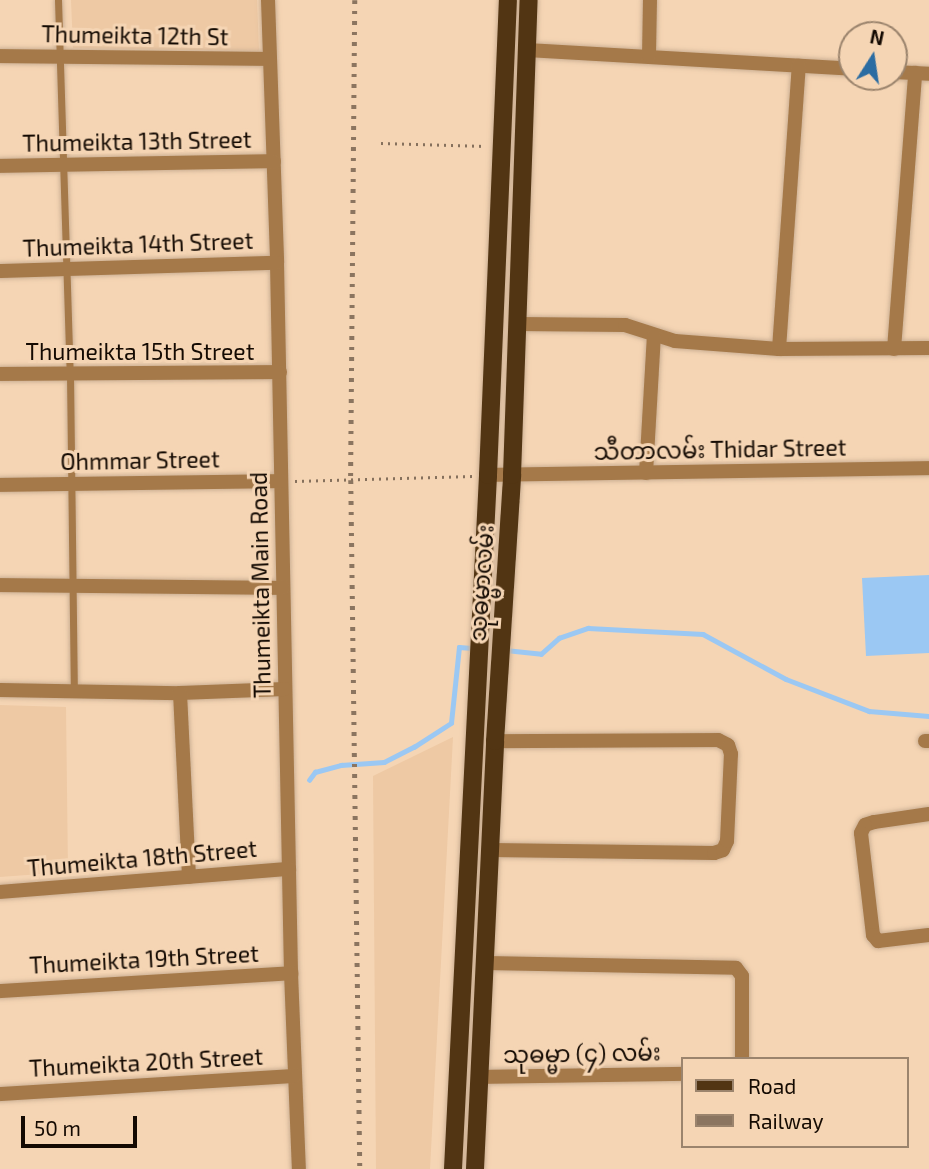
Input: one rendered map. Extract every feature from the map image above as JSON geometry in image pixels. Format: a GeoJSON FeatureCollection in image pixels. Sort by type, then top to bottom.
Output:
{"type":"FeatureCollection","features":[{"type":"Feature","properties":{"kind":"main road","name":"သုဓမ္မာလမ်း"},"geometry":{"type":"LineString","coordinates":[[453,1169],[500,236],[508,0]]}},
{"type":"Feature","properties":{"kind":"main road","name":"သုဓမ္မာလမ်း"},"geometry":{"type":"LineString","coordinates":[[475,1169],[482,1077],[495,741],[512,475],[529,0]]}},
{"type":"Feature","properties":{"kind":"street","name":"Thumeikta Main Road"},"geometry":{"type":"LineString","coordinates":[[268,0],[280,372],[291,973],[299,1169]]}},
{"type":"Feature","properties":{"kind":"street"},"geometry":{"type":"LineString","coordinates":[[649,56],[650,0]]}},
{"type":"Feature","properties":{"kind":"street"},"geometry":{"type":"LineString","coordinates":[[527,50],[838,68]]}},
{"type":"Feature","properties":{"kind":"street","name":"Thumeikta 12th St"},"geometry":{"type":"LineString","coordinates":[[0,56],[269,59]]}},
{"type":"Feature","properties":{"kind":"street"},"geometry":{"type":"LineString","coordinates":[[779,349],[799,66]]}},
{"type":"Feature","properties":{"kind":"street"},"geometry":{"type":"LineString","coordinates":[[894,349],[922,74]]}},
{"type":"Feature","properties":{"kind":"street","name":"Thumeikta 13th Street"},"geometry":{"type":"LineString","coordinates":[[0,166],[274,161]]}},
{"type":"Feature","properties":{"kind":"street"},"geometry":{"type":"LineString","coordinates":[[500,236],[521,238]]}},
{"type":"Feature","properties":{"kind":"street","name":"Thumeikta 14th Street"},"geometry":{"type":"LineString","coordinates":[[0,271],[277,263]]}},
{"type":"Feature","properties":{"kind":"street"},"geometry":{"type":"LineString","coordinates":[[517,324],[625,325],[691,343],[779,349],[929,348]]}},
{"type":"Feature","properties":{"kind":"street"},"geometry":{"type":"LineString","coordinates":[[646,473],[654,335]]}},
{"type":"Feature","properties":{"kind":"street","name":"Thumeikta 15th Street"},"geometry":{"type":"LineString","coordinates":[[0,374],[280,372]]}},
{"type":"Feature","properties":{"kind":"street","name":"သီတာလမ်း Thidar Street"},"geometry":{"type":"LineString","coordinates":[[488,475],[929,468]]}},
{"type":"Feature","properties":{"kind":"street","name":"Ohmmar Street"},"geometry":{"type":"LineString","coordinates":[[0,485],[281,481]]}},
{"type":"Feature","properties":{"kind":"street"},"geometry":{"type":"LineString","coordinates":[[0,585],[283,588]]}},
{"type":"Feature","properties":{"kind":"street"},"geometry":{"type":"LineString","coordinates":[[0,690],[180,693],[285,689]]}},
{"type":"Feature","properties":{"kind":"street"},"geometry":{"type":"LineString","coordinates":[[180,693],[189,877]]}},
{"type":"Feature","properties":{"kind":"street"},"geometry":{"type":"LineString","coordinates":[[491,850],[714,853],[723,850],[727,841],[731,754],[728,745],[718,740],[495,741]]}},
{"type":"Feature","properties":{"kind":"street"},"geometry":{"type":"LineString","coordinates":[[929,814],[864,825],[863,846],[873,935],[878,941],[929,935]]}},
{"type":"Feature","properties":{"kind":"street","name":"Thumeikta 18th Street"},"geometry":{"type":"LineString","coordinates":[[0,892],[289,869]]}},
{"type":"Feature","properties":{"kind":"street"},"geometry":{"type":"LineString","coordinates":[[486,963],[736,968],[742,976],[742,1057]]}},
{"type":"Feature","properties":{"kind":"street","name":"Thumeikta 19th Street"},"geometry":{"type":"LineString","coordinates":[[0,991],[291,973]]}},
{"type":"Feature","properties":{"kind":"street","name":"သုဓမ္မာ (၄) လမ်း"},"geometry":{"type":"LineString","coordinates":[[482,1077],[680,1074]]}},
{"type":"Feature","properties":{"kind":"street","name":"Thumeikta 20th Street"},"geometry":{"type":"LineString","coordinates":[[0,1094],[294,1076]]}},
{"type":"Feature","properties":{"kind":"lane"},"geometry":{"type":"LineString","coordinates":[[58,0],[75,585],[74,691]]}},
{"type":"Feature","properties":{"kind":"path"},"geometry":{"type":"LineString","coordinates":[[381,143],[504,146]]}},
{"type":"Feature","properties":{"kind":"path"},"geometry":{"type":"LineString","coordinates":[[281,481],[488,475]]}},
{"type":"Feature","properties":{"kind":"shaded area"},"geometry":{"type":"Polygon","coordinates":[[[71,0],[257,0],[259,51],[73,48],[71,0]]]}},
{"type":"Feature","properties":{"kind":"shaded area"},"geometry":{"type":"Polygon","coordinates":[[[0,705],[66,707],[68,872],[0,877],[0,705]]]}},
{"type":"Feature","properties":{"kind":"shaded area"},"geometry":{"type":"Polygon","coordinates":[[[453,737],[430,1169],[376,1169],[373,776],[453,737]]]}},
{"type":"Feature","properties":{"kind":"water"},"geometry":{"type":"Polygon","coordinates":[[[929,575],[929,653],[866,656],[862,578],[929,575]]]}},
{"type":"Feature","properties":{"kind":"waterway"},"geometry":{"type":"LineString","coordinates":[[505,650],[541,654],[559,638],[588,628],[703,634],[786,679],[869,711],[929,716]]}},
{"type":"Feature","properties":{"kind":"waterway"},"geometry":{"type":"LineString","coordinates":[[309,780],[315,772],[341,765],[384,762],[414,747],[451,723],[459,647],[475,648]]}},
{"type":"Feature","properties":{"kind":"railway"},"geometry":{"type":"LineString","coordinates":[[355,0],[351,480],[360,1169]]}}]}
